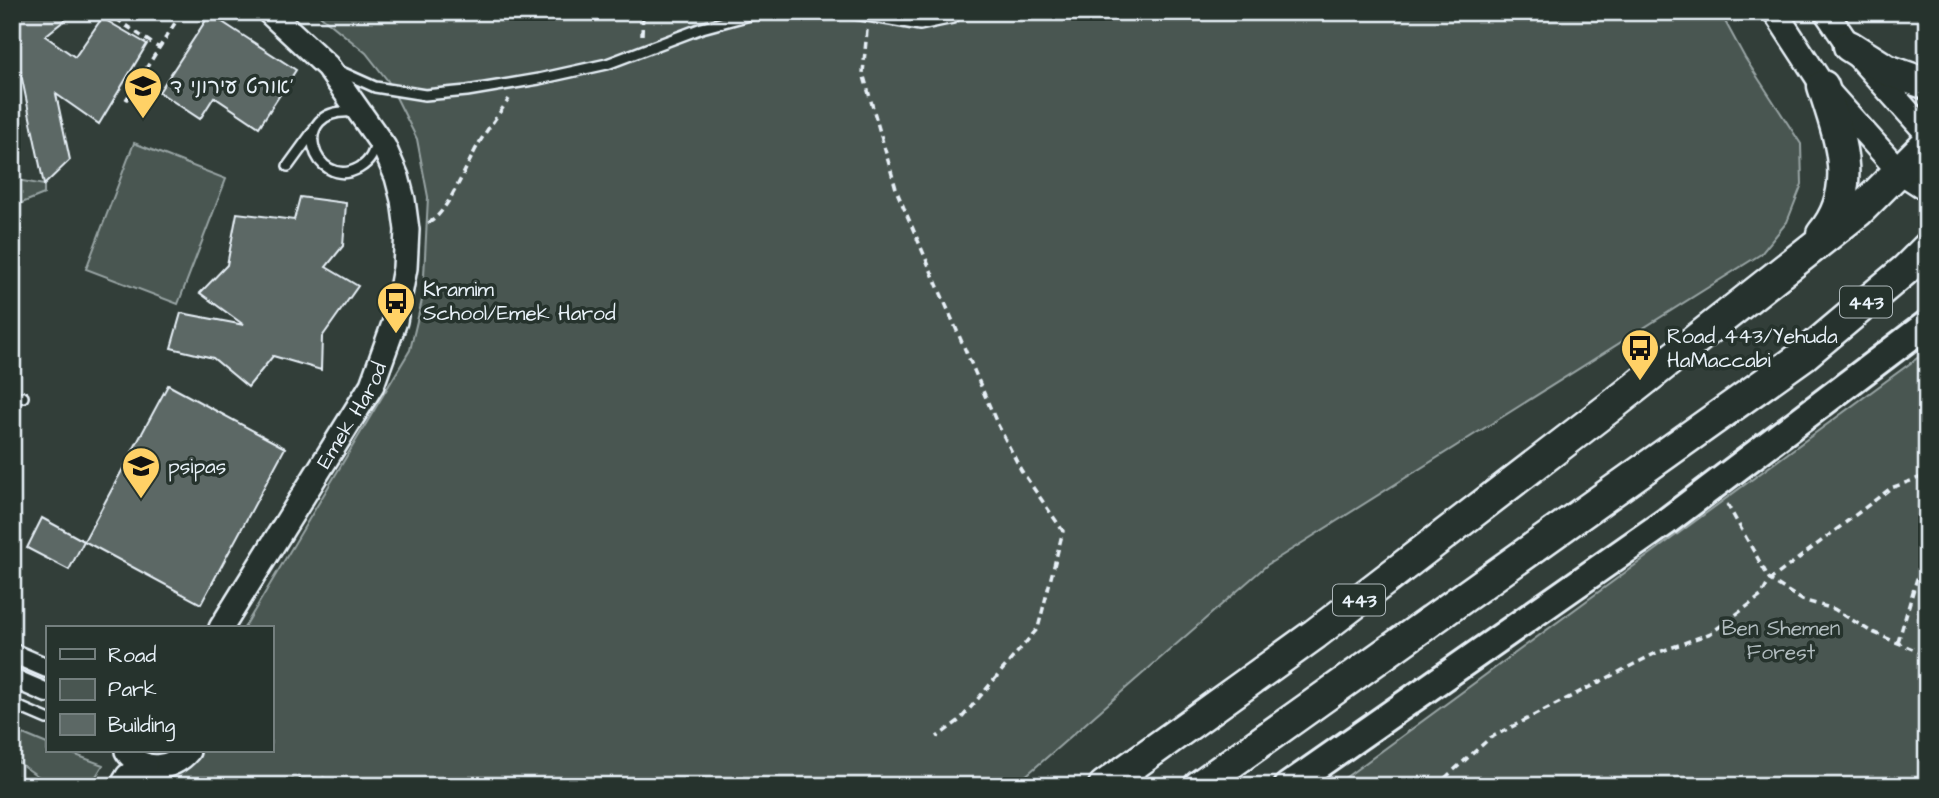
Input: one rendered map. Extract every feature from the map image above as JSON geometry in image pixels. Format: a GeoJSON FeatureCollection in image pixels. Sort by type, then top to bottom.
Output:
{"type":"FeatureCollection","features":[{"type":"Feature","properties":{"kind":"highway"},"geometry":{"type":"LineString","coordinates":[[1849,46],[1887,70],[1927,84]]}},
{"type":"Feature","properties":{"kind":"highway"},"geometry":{"type":"LineString","coordinates":[[1807,253],[1831,224],[1845,181],[1839,134],[1824,86]]}},
{"type":"Feature","properties":{"kind":"highway","name":"443"},"geometry":{"type":"LineString","coordinates":[[1104,786],[1315,634],[1609,408],[1859,211],[1927,143]]}},
{"type":"Feature","properties":{"kind":"highway","name":"443"},"geometry":{"type":"LineString","coordinates":[[1199,786],[1804,355],[1905,270],[1927,248]]}},
{"type":"Feature","properties":{"kind":"main road"},"geometry":{"type":"LineString","coordinates":[[1288,786],[1667,521],[1927,324]]}},
{"type":"Feature","properties":{"kind":"street","name":"Emek Harod"},"geometry":{"type":"LineString","coordinates":[[222,626],[372,385],[395,321],[405,268],[407,230],[397,177],[372,127],[327,66],[269,12]]}},
{"type":"Feature","properties":{"kind":"street"},"geometry":{"type":"LineString","coordinates":[[1775,12],[1824,86],[1899,171],[1927,189]]}},
{"type":"Feature","properties":{"kind":"street"},"geometry":{"type":"LineString","coordinates":[[1826,12],[1849,46],[1927,133]]}},
{"type":"Feature","properties":{"kind":"street"},"geometry":{"type":"LineString","coordinates":[[12,653],[46,668]]}},
{"type":"Feature","properties":{"kind":"street"},"geometry":{"type":"LineString","coordinates":[[12,678],[46,693]]}},
{"type":"Feature","properties":{"kind":"street"},"geometry":{"type":"LineString","coordinates":[[122,786],[136,758],[157,767],[170,765],[187,752]]}},
{"type":"Feature","properties":{"kind":"lane"},"geometry":{"type":"LineString","coordinates":[[327,66],[375,87],[425,95],[520,83],[607,64],[702,29],[761,12]]}},
{"type":"Feature","properties":{"kind":"lane"},"geometry":{"type":"LineString","coordinates":[[844,12],[920,25],[953,18]]}},
{"type":"Feature","properties":{"kind":"lane"},"geometry":{"type":"LineString","coordinates":[[288,166],[315,128],[335,111],[355,112],[372,127],[375,149],[366,162],[350,171],[335,170],[322,164],[316,157],[312,142],[315,128]]}},
{"type":"Feature","properties":{"kind":"lane"},"geometry":{"type":"LineString","coordinates":[[12,398],[23,397]]}},
{"type":"Feature","properties":{"kind":"lane"},"geometry":{"type":"LineString","coordinates":[[12,704],[46,719]]}},
{"type":"Feature","properties":{"kind":"path"},"geometry":{"type":"LineString","coordinates":[[106,12],[159,48]]}},
{"type":"Feature","properties":{"kind":"path"},"geometry":{"type":"LineString","coordinates":[[125,100],[182,12]]}},
{"type":"Feature","properties":{"kind":"path"},"geometry":{"type":"LineString","coordinates":[[642,51],[643,12]]}},
{"type":"Feature","properties":{"kind":"path"},"geometry":{"type":"LineString","coordinates":[[869,17],[863,73],[897,192],[996,421],[1021,470],[1063,531],[1038,628],[961,720],[937,737]]}},
{"type":"Feature","properties":{"kind":"path"},"geometry":{"type":"LineString","coordinates":[[407,230],[435,220],[461,181],[478,145],[520,83]]}},
{"type":"Feature","properties":{"kind":"path"},"geometry":{"type":"LineString","coordinates":[[1436,786],[1490,738],[1654,654],[1712,633],[1760,596],[1770,580],[1891,488],[1927,475]]}},
{"type":"Feature","properties":{"kind":"path"},"geometry":{"type":"LineString","coordinates":[[1715,484],[1770,580],[1802,600],[1834,609],[1870,631],[1917,650],[1927,657]]}},
{"type":"Feature","properties":{"kind":"path"},"geometry":{"type":"LineString","coordinates":[[1898,642],[1927,545]]}},
{"type":"Feature","properties":{"kind":"path"},"geometry":{"type":"LineString","coordinates":[[227,786],[323,778],[339,786]]}},
{"type":"Feature","properties":{"kind":"green space"},"geometry":{"type":"Polygon","coordinates":[[[316,12],[1720,12],[1745,58],[1801,144],[1802,184],[1787,222],[1761,254],[1267,565],[1014,786],[151,786],[170,752],[273,752],[273,626],[245,626],[410,350],[423,296],[428,197],[417,139],[388,81],[366,53],[316,12]]]}},
{"type":"Feature","properties":{"kind":"green space"},"geometry":{"type":"Polygon","coordinates":[[[134,143],[226,179],[178,304],[86,269],[134,143]]]}},
{"type":"Feature","properties":{"kind":"green space"},"geometry":{"type":"Polygon","coordinates":[[[12,179],[44,185],[44,194],[12,207],[12,179]]]}},
{"type":"Feature","properties":{"kind":"green space","name":"Ben Shemen Forest"},"geometry":{"type":"Polygon","coordinates":[[[1927,351],[1927,786],[1334,786],[1927,351]]]}},
{"type":"Feature","properties":{"kind":"green space"},"geometry":{"type":"Polygon","coordinates":[[[23,734],[46,744],[46,752],[68,752],[103,765],[90,786],[52,786],[12,758],[12,749],[23,734]]]}},
{"type":"Feature","properties":{"kind":"building"},"geometry":{"type":"Polygon","coordinates":[[[20,12],[75,12],[45,36],[75,57],[102,18],[147,44],[99,124],[56,94],[70,160],[44,185],[20,69],[12,64],[12,20],[20,12]]]}},
{"type":"Feature","properties":{"kind":"building"},"geometry":{"type":"Polygon","coordinates":[[[210,14],[296,70],[259,127],[214,97],[200,119],[159,92],[210,14]]]}},
{"type":"Feature","properties":{"kind":"building"},"geometry":{"type":"Polygon","coordinates":[[[300,197],[346,203],[343,246],[326,267],[358,286],[322,337],[321,370],[273,356],[248,387],[213,358],[171,348],[181,313],[244,325],[200,293],[227,265],[237,213],[294,220],[300,197]]]}},
{"type":"Feature","properties":{"kind":"building"},"geometry":{"type":"Polygon","coordinates":[[[168,385],[285,448],[201,604],[84,541],[168,385]]]}},
{"type":"Feature","properties":{"kind":"building"},"geometry":{"type":"Polygon","coordinates":[[[42,518],[84,541],[69,570],[27,548],[42,518]]]}},
{"type":"Feature","properties":{"kind":"place","name":"אורט עירוני ד'"},"geometry":{"type":"Point","coordinates":[143,120]}},
{"type":"Feature","properties":{"kind":"place","name":"Kramim School/Emek Harod"},"geometry":{"type":"Point","coordinates":[396,335]}},
{"type":"Feature","properties":{"kind":"place","name":"Road 443/Yehuda HaMaccabi"},"geometry":{"type":"Point","coordinates":[1640,382]}},
{"type":"Feature","properties":{"kind":"place","name":"psipas"},"geometry":{"type":"Point","coordinates":[141,500]}}]}
